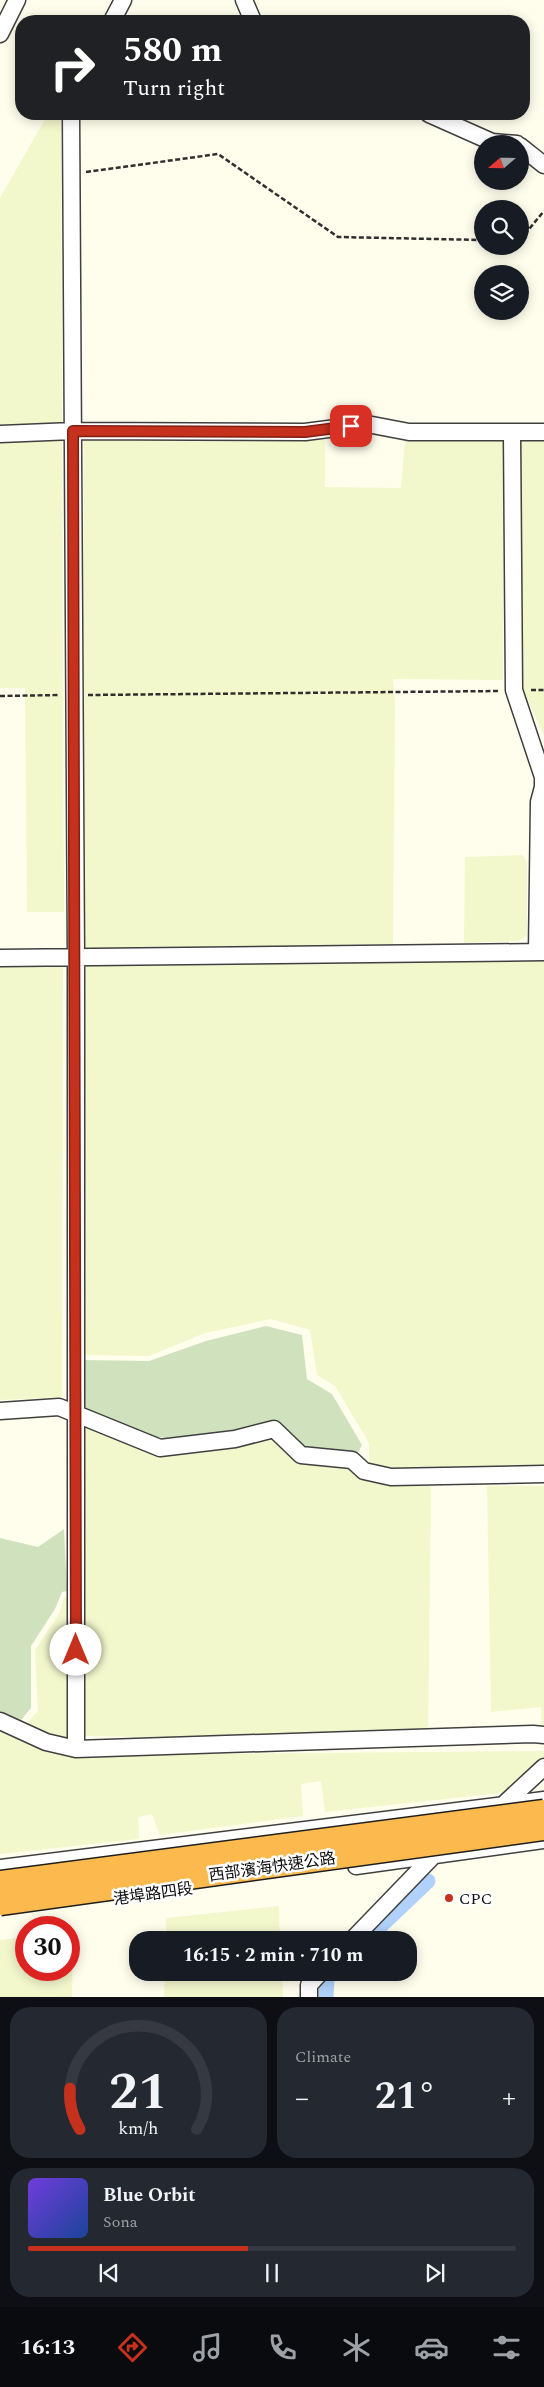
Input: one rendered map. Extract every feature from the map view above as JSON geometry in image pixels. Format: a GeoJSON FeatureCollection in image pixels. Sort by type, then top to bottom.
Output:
{"type":"FeatureCollection","features":[{"type":"Feature","properties":{"kind":"highway","name":"西部濱海快速公路"},"geometry":{"type":"LineString","coordinates":[[0,1882],[544,1811]]}},
{"type":"Feature","properties":{"kind":"highway","name":"西部濱海快速公路"},"geometry":{"type":"LineString","coordinates":[[0,1904],[544,1829]]}},
{"type":"Feature","properties":{"kind":"street"},"geometry":{"type":"LineString","coordinates":[[0,34],[17,0]]}},
{"type":"Feature","properties":{"kind":"street"},"geometry":{"type":"LineString","coordinates":[[115,15],[123,0]]}},
{"type":"Feature","properties":{"kind":"street"},"geometry":{"type":"LineString","coordinates":[[244,0],[250,15]]}},
{"type":"Feature","properties":{"kind":"street"},"geometry":{"type":"LineString","coordinates":[[71,120],[76,958],[76,1749]]}},
{"type":"Feature","properties":{"kind":"street"},"geometry":{"type":"LineString","coordinates":[[442,120],[476,135]]}},
{"type":"Feature","properties":{"kind":"street"},"geometry":{"type":"LineString","coordinates":[[529,153],[544,166]]}},
{"type":"Feature","properties":{"kind":"street"},"geometry":{"type":"LineString","coordinates":[[0,434],[73,431],[305,432],[367,424],[409,432],[544,432]]}},
{"type":"Feature","properties":{"kind":"street"},"geometry":{"type":"LineString","coordinates":[[0,958],[540,952],[539,802],[543,787],[543,777],[514,690],[512,433]]}},
{"type":"Feature","properties":{"kind":"street"},"geometry":{"type":"LineString","coordinates":[[0,1411],[58,1407],[160,1448],[236,1439],[274,1429],[301,1456],[352,1460],[364,1471],[391,1477],[544,1474]]}},
{"type":"Feature","properties":{"kind":"street"},"geometry":{"type":"LineString","coordinates":[[0,1721],[46,1742],[76,1749],[523,1734],[544,1736]]}},
{"type":"Feature","properties":{"kind":"street"},"geometry":{"type":"LineString","coordinates":[[361,1931],[432,1856],[504,1804],[544,1767]]}},
{"type":"Feature","properties":{"kind":"street"},"geometry":{"type":"LineString","coordinates":[[0,1868],[544,1800]]}},
{"type":"Feature","properties":{"kind":"street","name":"港埠路四段"},"geometry":{"type":"LineString","coordinates":[[0,1913],[544,1840]]}},
{"type":"Feature","properties":{"kind":"street"},"geometry":{"type":"LineString","coordinates":[[309,1997],[310,1985],[313,1981]]}},
{"type":"Feature","properties":{"kind":"path"},"geometry":{"type":"LineString","coordinates":[[71,174],[218,154],[338,237],[474,240]]}},
{"type":"Feature","properties":{"kind":"path"},"geometry":{"type":"LineString","coordinates":[[529,229],[544,211]]}},
{"type":"Feature","properties":{"kind":"path"},"geometry":{"type":"LineString","coordinates":[[0,696],[544,690]]}},
{"type":"Feature","properties":{"kind":"green space"},"geometry":{"type":"Polygon","coordinates":[[[45,120],[61,120],[64,912],[27,912],[25,688],[0,688],[0,198],[45,120]]]}},
{"type":"Feature","properties":{"kind":"green space"},"geometry":{"type":"Polygon","coordinates":[[[84,439],[325,440],[325,487],[401,488],[405,440],[504,440],[503,680],[393,679],[395,702],[393,944],[82,950],[84,439]]]}},
{"type":"Feature","properties":{"kind":"green space"},"geometry":{"type":"Polygon","coordinates":[[[521,439],[544,439],[544,735],[519,682],[521,439]]]}},
{"type":"Feature","properties":{"kind":"green space"},"geometry":{"type":"Polygon","coordinates":[[[522,855],[527,862],[527,936],[518,941],[464,943],[465,857],[522,855]]]}},
{"type":"Feature","properties":{"kind":"green space"},"geometry":{"type":"Polygon","coordinates":[[[506,955],[544,956],[544,1468],[393,1468],[369,1465],[369,1443],[335,1386],[317,1375],[310,1330],[271,1319],[205,1333],[149,1356],[82,1355],[86,965],[506,955]]]}},
{"type":"Feature","properties":{"kind":"green space"},"geometry":{"type":"Polygon","coordinates":[[[0,961],[63,961],[62,1397],[0,1400],[0,961]]]}},
{"type":"Feature","properties":{"kind":"green space"},"geometry":{"type":"Polygon","coordinates":[[[266,1326],[302,1335],[307,1379],[332,1394],[362,1445],[357,1454],[300,1447],[275,1420],[235,1434],[179,1439],[156,1437],[80,1407],[82,1360],[149,1361],[206,1341],[266,1326]]]}},
{"type":"Feature","properties":{"kind":"green space"},"geometry":{"type":"Polygon","coordinates":[[[84,1419],[164,1455],[271,1437],[345,1465],[363,1478],[393,1485],[431,1486],[428,1741],[84,1736],[84,1419]]]}},
{"type":"Feature","properties":{"kind":"green space"},"geometry":{"type":"Polygon","coordinates":[[[487,1486],[544,1486],[544,1733],[542,1733],[541,1707],[491,1712],[487,1486]]]}},
{"type":"Feature","properties":{"kind":"green space"},"geometry":{"type":"Polygon","coordinates":[[[64,1529],[67,1591],[62,1592],[55,1609],[31,1646],[31,1708],[21,1720],[0,1712],[0,1538],[38,1547],[64,1529]]]}},
{"type":"Feature","properties":{"kind":"green space"},"geometry":{"type":"Polygon","coordinates":[[[64,1597],[67,1597],[68,1738],[50,1736],[25,1725],[38,1711],[35,1650],[60,1612],[64,1597]]]}},
{"type":"Feature","properties":{"kind":"green space"},"geometry":{"type":"Polygon","coordinates":[[[0,1729],[66,1755],[544,1751],[544,1757],[510,1792],[325,1812],[321,1781],[301,1784],[303,1816],[160,1835],[152,1814],[138,1817],[139,1839],[0,1854],[0,1729]]]}},
{"type":"Feature","properties":{"kind":"green space"},"geometry":{"type":"Polygon","coordinates":[[[279,1906],[280,1931],[166,1931],[166,1918],[279,1906]]]}},
{"type":"Feature","properties":{"kind":"green space"},"geometry":{"type":"Polygon","coordinates":[[[15,1938],[15,1981],[72,1981],[72,1997],[0,1997],[0,1940],[15,1938]]]}},
{"type":"Feature","properties":{"kind":"green space"},"geometry":{"type":"Polygon","coordinates":[[[165,1981],[282,1981],[283,1997],[164,1997],[165,1981]]]}},
{"type":"Feature","properties":{"kind":"waterway"},"geometry":{"type":"LineString","coordinates":[[375,1931],[428,1881]]}},
{"type":"Feature","properties":{"kind":"waterway"},"geometry":{"type":"LineString","coordinates":[[326,1997],[327,1981]]}},
{"type":"Feature","properties":{"kind":"place","name":"CPC"},"geometry":{"type":"Point","coordinates":[449,1898]}},
{"type":"Feature","properties":{"kind":"route"},"geometry":{"type":"LineString","coordinates":[[76,1650],[76,958],[73,431],[305,432],[351,426]]}}]}
